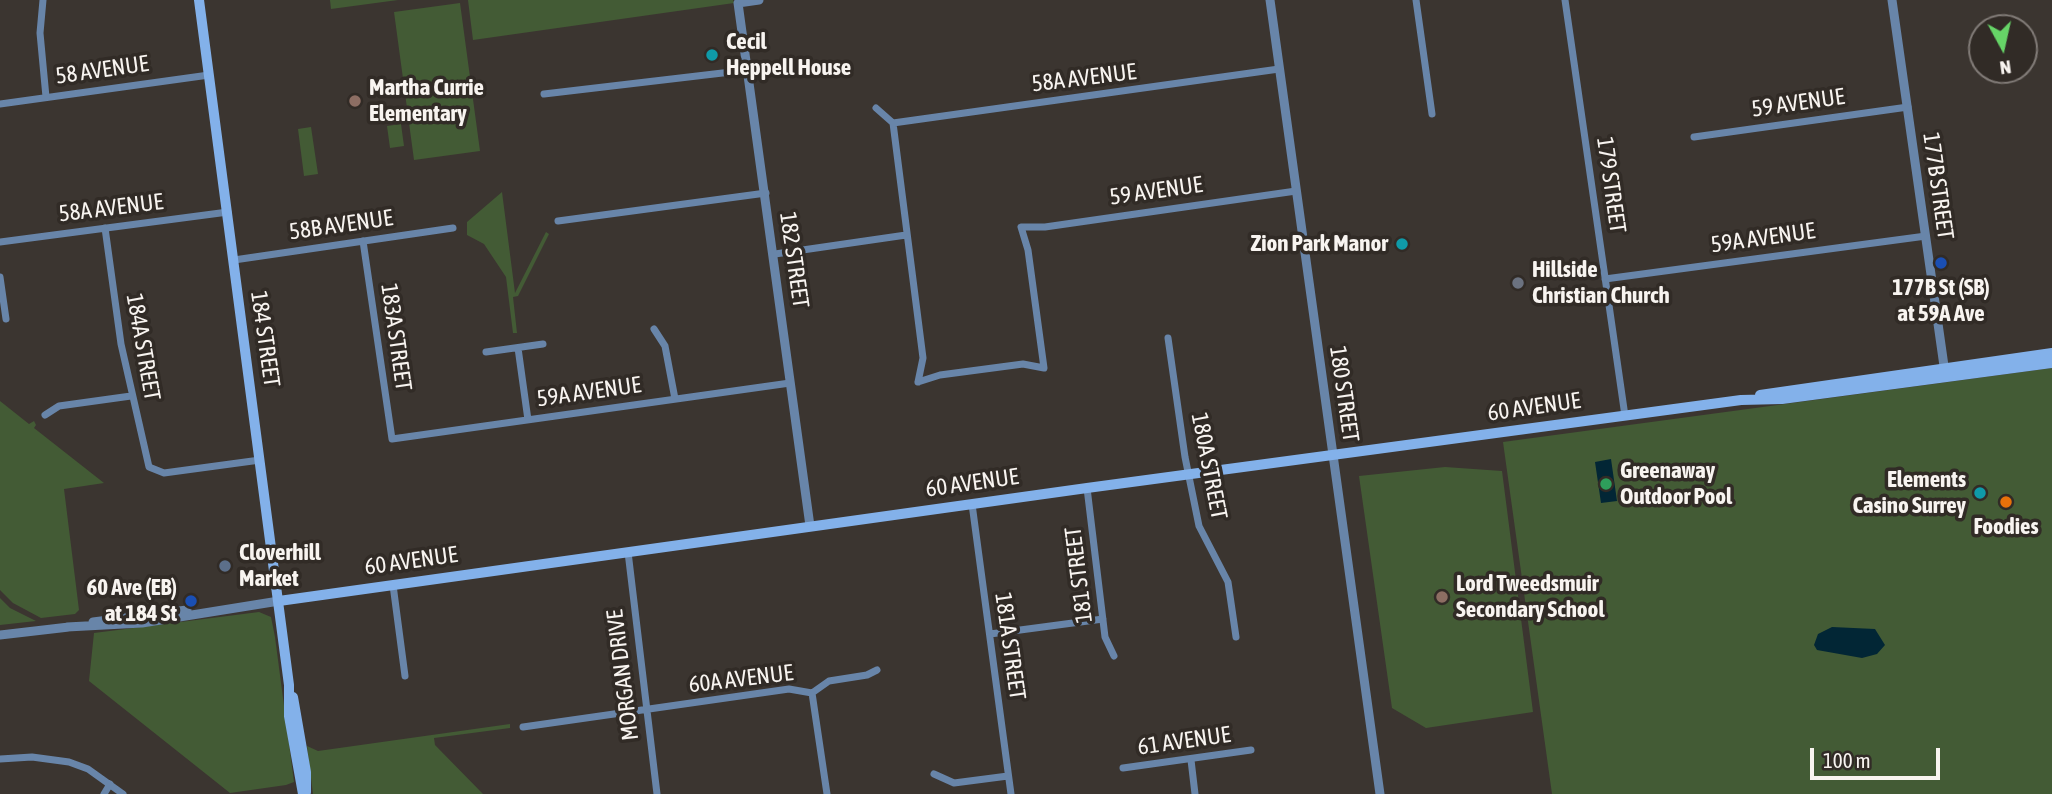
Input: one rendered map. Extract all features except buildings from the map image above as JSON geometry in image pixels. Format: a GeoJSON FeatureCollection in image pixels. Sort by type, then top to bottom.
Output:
{"type":"FeatureCollection","features":[{"type":"Feature","properties":{"kind":"main road","name":"184 STREET"},"geometry":{"type":"LineString","coordinates":[[199,0],[279,601],[289,685],[289,716],[304,794]]}},
{"type":"Feature","properties":{"kind":"main road","name":"60 AVENUE"},"geometry":{"type":"LineString","coordinates":[[279,601],[1190,474],[1741,400],[1782,399],[2052,353]]}},
{"type":"Feature","properties":{"kind":"main road","name":"60 AVENUE"},"geometry":{"type":"LineString","coordinates":[[1945,372],[2052,363]]}},
{"type":"Feature","properties":{"kind":"street"},"geometry":{"type":"LineString","coordinates":[[43,0],[40,33],[46,97]]}},
{"type":"Feature","properties":{"kind":"street"},"geometry":{"type":"LineString","coordinates":[[738,2],[759,0]]}},
{"type":"Feature","properties":{"kind":"street","name":"180 STREET"},"geometry":{"type":"LineString","coordinates":[[1270,0],[1380,794]]}},
{"type":"Feature","properties":{"kind":"street"},"geometry":{"type":"LineString","coordinates":[[1416,0],[1432,114]]}},
{"type":"Feature","properties":{"kind":"street","name":"179 STREET"},"geometry":{"type":"LineString","coordinates":[[1565,0],[1625,416]]}},
{"type":"Feature","properties":{"kind":"street","name":"177B STREET"},"geometry":{"type":"LineString","coordinates":[[1892,0],[1945,372]]}},
{"type":"Feature","properties":{"kind":"street","name":"182 STREET"},"geometry":{"type":"LineString","coordinates":[[738,2],[775,254],[810,526]]}},
{"type":"Feature","properties":{"kind":"street","name":"58A AVENUE"},"geometry":{"type":"LineString","coordinates":[[893,122],[1279,69]]}},
{"type":"Feature","properties":{"kind":"street"},"geometry":{"type":"LineString","coordinates":[[544,94],[748,70]]}},
{"type":"Feature","properties":{"kind":"street","name":"58 AVENUE"},"geometry":{"type":"LineString","coordinates":[[0,104],[209,75]]}},
{"type":"Feature","properties":{"kind":"street","name":"59 AVENUE"},"geometry":{"type":"LineString","coordinates":[[1695,137],[1908,107]]}},
{"type":"Feature","properties":{"kind":"street"},"geometry":{"type":"LineString","coordinates":[[775,254],[906,235],[893,122],[876,108]]}},
{"type":"Feature","properties":{"kind":"street","name":"59 AVENUE"},"geometry":{"type":"LineString","coordinates":[[906,235],[923,358],[918,382],[940,375],[1023,364],[1044,368],[1028,250],[1021,227],[1045,227],[1296,191]]}},
{"type":"Feature","properties":{"kind":"street"},"geometry":{"type":"LineString","coordinates":[[558,221],[766,193]]}},
{"type":"Feature","properties":{"kind":"street","name":"58A AVENUE"},"geometry":{"type":"LineString","coordinates":[[0,242],[228,212]]}},
{"type":"Feature","properties":{"kind":"street","name":"184A STREET"},"geometry":{"type":"LineString","coordinates":[[105,228],[131,396],[146,463],[152,469],[164,473],[260,460]]}},
{"type":"Feature","properties":{"kind":"street","name":"58B AVENUE"},"geometry":{"type":"LineString","coordinates":[[234,260],[453,228]]}},
{"type":"Feature","properties":{"kind":"street","name":"59A AVENUE"},"geometry":{"type":"LineString","coordinates":[[1605,279],[1926,236]]}},
{"type":"Feature","properties":{"kind":"street","name":"183A STREET"},"geometry":{"type":"LineString","coordinates":[[363,241],[392,439]]}},
{"type":"Feature","properties":{"kind":"street"},"geometry":{"type":"LineString","coordinates":[[0,277],[6,319]]}},
{"type":"Feature","properties":{"kind":"street"},"geometry":{"type":"LineString","coordinates":[[654,329],[665,346],[675,399]]}},
{"type":"Feature","properties":{"kind":"street","name":"180A STREET"},"geometry":{"type":"LineString","coordinates":[[1168,338],[1199,526],[1228,582],[1236,637]]}},
{"type":"Feature","properties":{"kind":"street"},"geometry":{"type":"LineString","coordinates":[[486,352],[543,344]]}},
{"type":"Feature","properties":{"kind":"street"},"geometry":{"type":"LineString","coordinates":[[518,348],[528,420]]}},
{"type":"Feature","properties":{"kind":"street","name":"59A AVENUE"},"geometry":{"type":"LineString","coordinates":[[392,439],[790,383]]}},
{"type":"Feature","properties":{"kind":"street"},"geometry":{"type":"LineString","coordinates":[[45,415],[59,406],[131,396]]}},
{"type":"Feature","properties":{"kind":"street","name":"181 STREET"},"geometry":{"type":"LineString","coordinates":[[1087,488],[1107,644],[1114,656]]}},
{"type":"Feature","properties":{"kind":"street","name":"181A STREET"},"geometry":{"type":"LineString","coordinates":[[972,504],[1011,794]]}},
{"type":"Feature","properties":{"kind":"street","name":"MORGAN DRIVE"},"geometry":{"type":"LineString","coordinates":[[628,552],[657,794]]}},
{"type":"Feature","properties":{"kind":"street"},"geometry":{"type":"LineString","coordinates":[[393,585],[405,676]]}},
{"type":"Feature","properties":{"kind":"street","name":"60 AVENUE"},"geometry":{"type":"LineString","coordinates":[[0,635],[160,611],[210,610],[279,601]]}},
{"type":"Feature","properties":{"kind":"street"},"geometry":{"type":"LineString","coordinates":[[990,634],[1103,619]]}},
{"type":"Feature","properties":{"kind":"street","name":"60A AVENUE"},"geometry":{"type":"LineString","coordinates":[[523,727],[789,690],[812,693],[829,681],[867,675],[877,670]]}},
{"type":"Feature","properties":{"kind":"street"},"geometry":{"type":"LineString","coordinates":[[812,693],[827,794]]}},
{"type":"Feature","properties":{"kind":"street","name":"61 AVENUE"},"geometry":{"type":"LineString","coordinates":[[1123,768],[1251,750]]}},
{"type":"Feature","properties":{"kind":"street"},"geometry":{"type":"LineString","coordinates":[[0,760],[32,757],[69,762],[88,769],[123,794]]}},
{"type":"Feature","properties":{"kind":"street"},"geometry":{"type":"LineString","coordinates":[[1191,760],[1195,794]]}},
{"type":"Feature","properties":{"kind":"street"},"geometry":{"type":"LineString","coordinates":[[934,774],[954,783],[1008,776]]}},
{"type":"Feature","properties":{"kind":"street"},"geometry":{"type":"LineString","coordinates":[[104,794],[110,784]]}},
{"type":"Feature","properties":{"kind":"green space"},"geometry":{"type":"Polygon","coordinates":[[[330,0],[398,0],[331,9],[330,0]]]}},
{"type":"Feature","properties":{"kind":"green space"},"geometry":{"type":"Polygon","coordinates":[[[468,0],[733,0],[734,3],[473,40],[468,0]]]}},
{"type":"Feature","properties":{"kind":"green space"},"geometry":{"type":"Polygon","coordinates":[[[460,3],[480,151],[414,160],[394,12],[460,3]]]}},
{"type":"Feature","properties":{"kind":"green space"},"geometry":{"type":"Polygon","coordinates":[[[401,124],[404,146],[390,148],[387,126],[401,124]]]}},
{"type":"Feature","properties":{"kind":"green space"},"geometry":{"type":"Polygon","coordinates":[[[311,127],[318,174],[304,176],[298,129],[311,127]]]}},
{"type":"Feature","properties":{"kind":"green space"},"geometry":{"type":"Polygon","coordinates":[[[502,192],[515,293],[546,232],[549,234],[518,296],[513,297],[517,333],[513,333],[506,277],[484,244],[467,235],[467,222],[502,192]]]}},
{"type":"Feature","properties":{"kind":"green space"},"geometry":{"type":"Polygon","coordinates":[[[2052,368],[2052,794],[1552,794],[1503,442],[2052,368]]]}},
{"type":"Feature","properties":{"kind":"green space"},"geometry":{"type":"Polygon","coordinates":[[[0,401],[29,424],[34,421],[34,428],[104,483],[64,489],[79,610],[75,614],[41,618],[13,603],[0,590],[0,401]]]}},
{"type":"Feature","properties":{"kind":"green space","name":"Lord Tweedsmuir Secondary School"},"geometry":{"type":"Polygon","coordinates":[[[1445,467],[1502,471],[1533,712],[1426,728],[1392,708],[1359,476],[1445,467]]]}},
{"type":"Feature","properties":{"kind":"green space"},"geometry":{"type":"Polygon","coordinates":[[[0,598],[10,608],[36,621],[0,625],[0,598]]]}},
{"type":"Feature","properties":{"kind":"green space"},"geometry":{"type":"Polygon","coordinates":[[[259,612],[271,617],[294,782],[230,793],[89,681],[94,633],[259,612]]]}},
{"type":"Feature","properties":{"kind":"green space"},"geometry":{"type":"Polygon","coordinates":[[[510,724],[510,728],[434,738],[435,745],[483,794],[313,794],[307,746],[318,751],[510,724]]]}},
{"type":"Feature","properties":{"kind":"water"},"geometry":{"type":"Polygon","coordinates":[[[1611,459],[1617,501],[1601,503],[1595,462],[1611,459]]]}},
{"type":"Feature","properties":{"kind":"water"},"geometry":{"type":"Polygon","coordinates":[[[1832,627],[1875,629],[1885,645],[1877,654],[1862,658],[1817,650],[1814,645],[1818,634],[1832,627]]]}},
{"type":"Feature","properties":{"kind":"place","name":"Cecil Heppell House"},"geometry":{"type":"Point","coordinates":[712,55]}},
{"type":"Feature","properties":{"kind":"place","name":"Martha Currie Elementary"},"geometry":{"type":"Point","coordinates":[355,101]}},
{"type":"Feature","properties":{"kind":"place","name":"Zion Park Manor"},"geometry":{"type":"Point","coordinates":[1402,244]}},
{"type":"Feature","properties":{"kind":"place","name":"177B St (SB) at 59A Ave"},"geometry":{"type":"Point","coordinates":[1941,263]}},
{"type":"Feature","properties":{"kind":"place","name":"Hillside Christian Church"},"geometry":{"type":"Point","coordinates":[1518,283]}},
{"type":"Feature","properties":{"kind":"place","name":"Greenaway Outdoor Pool"},"geometry":{"type":"Point","coordinates":[1606,484]}},
{"type":"Feature","properties":{"kind":"place","name":"Elements Casino Surrey"},"geometry":{"type":"Point","coordinates":[1980,493]}},
{"type":"Feature","properties":{"kind":"place","name":"Foodies"},"geometry":{"type":"Point","coordinates":[2006,502]}},
{"type":"Feature","properties":{"kind":"place","name":"Cloverhill Market"},"geometry":{"type":"Point","coordinates":[225,566]}},
{"type":"Feature","properties":{"kind":"place","name":"Lord Tweedsmuir Secondary School"},"geometry":{"type":"Point","coordinates":[1442,597]}},
{"type":"Feature","properties":{"kind":"place","name":"60 Ave (EB) at 184 St"},"geometry":{"type":"Point","coordinates":[191,601]}}]}
